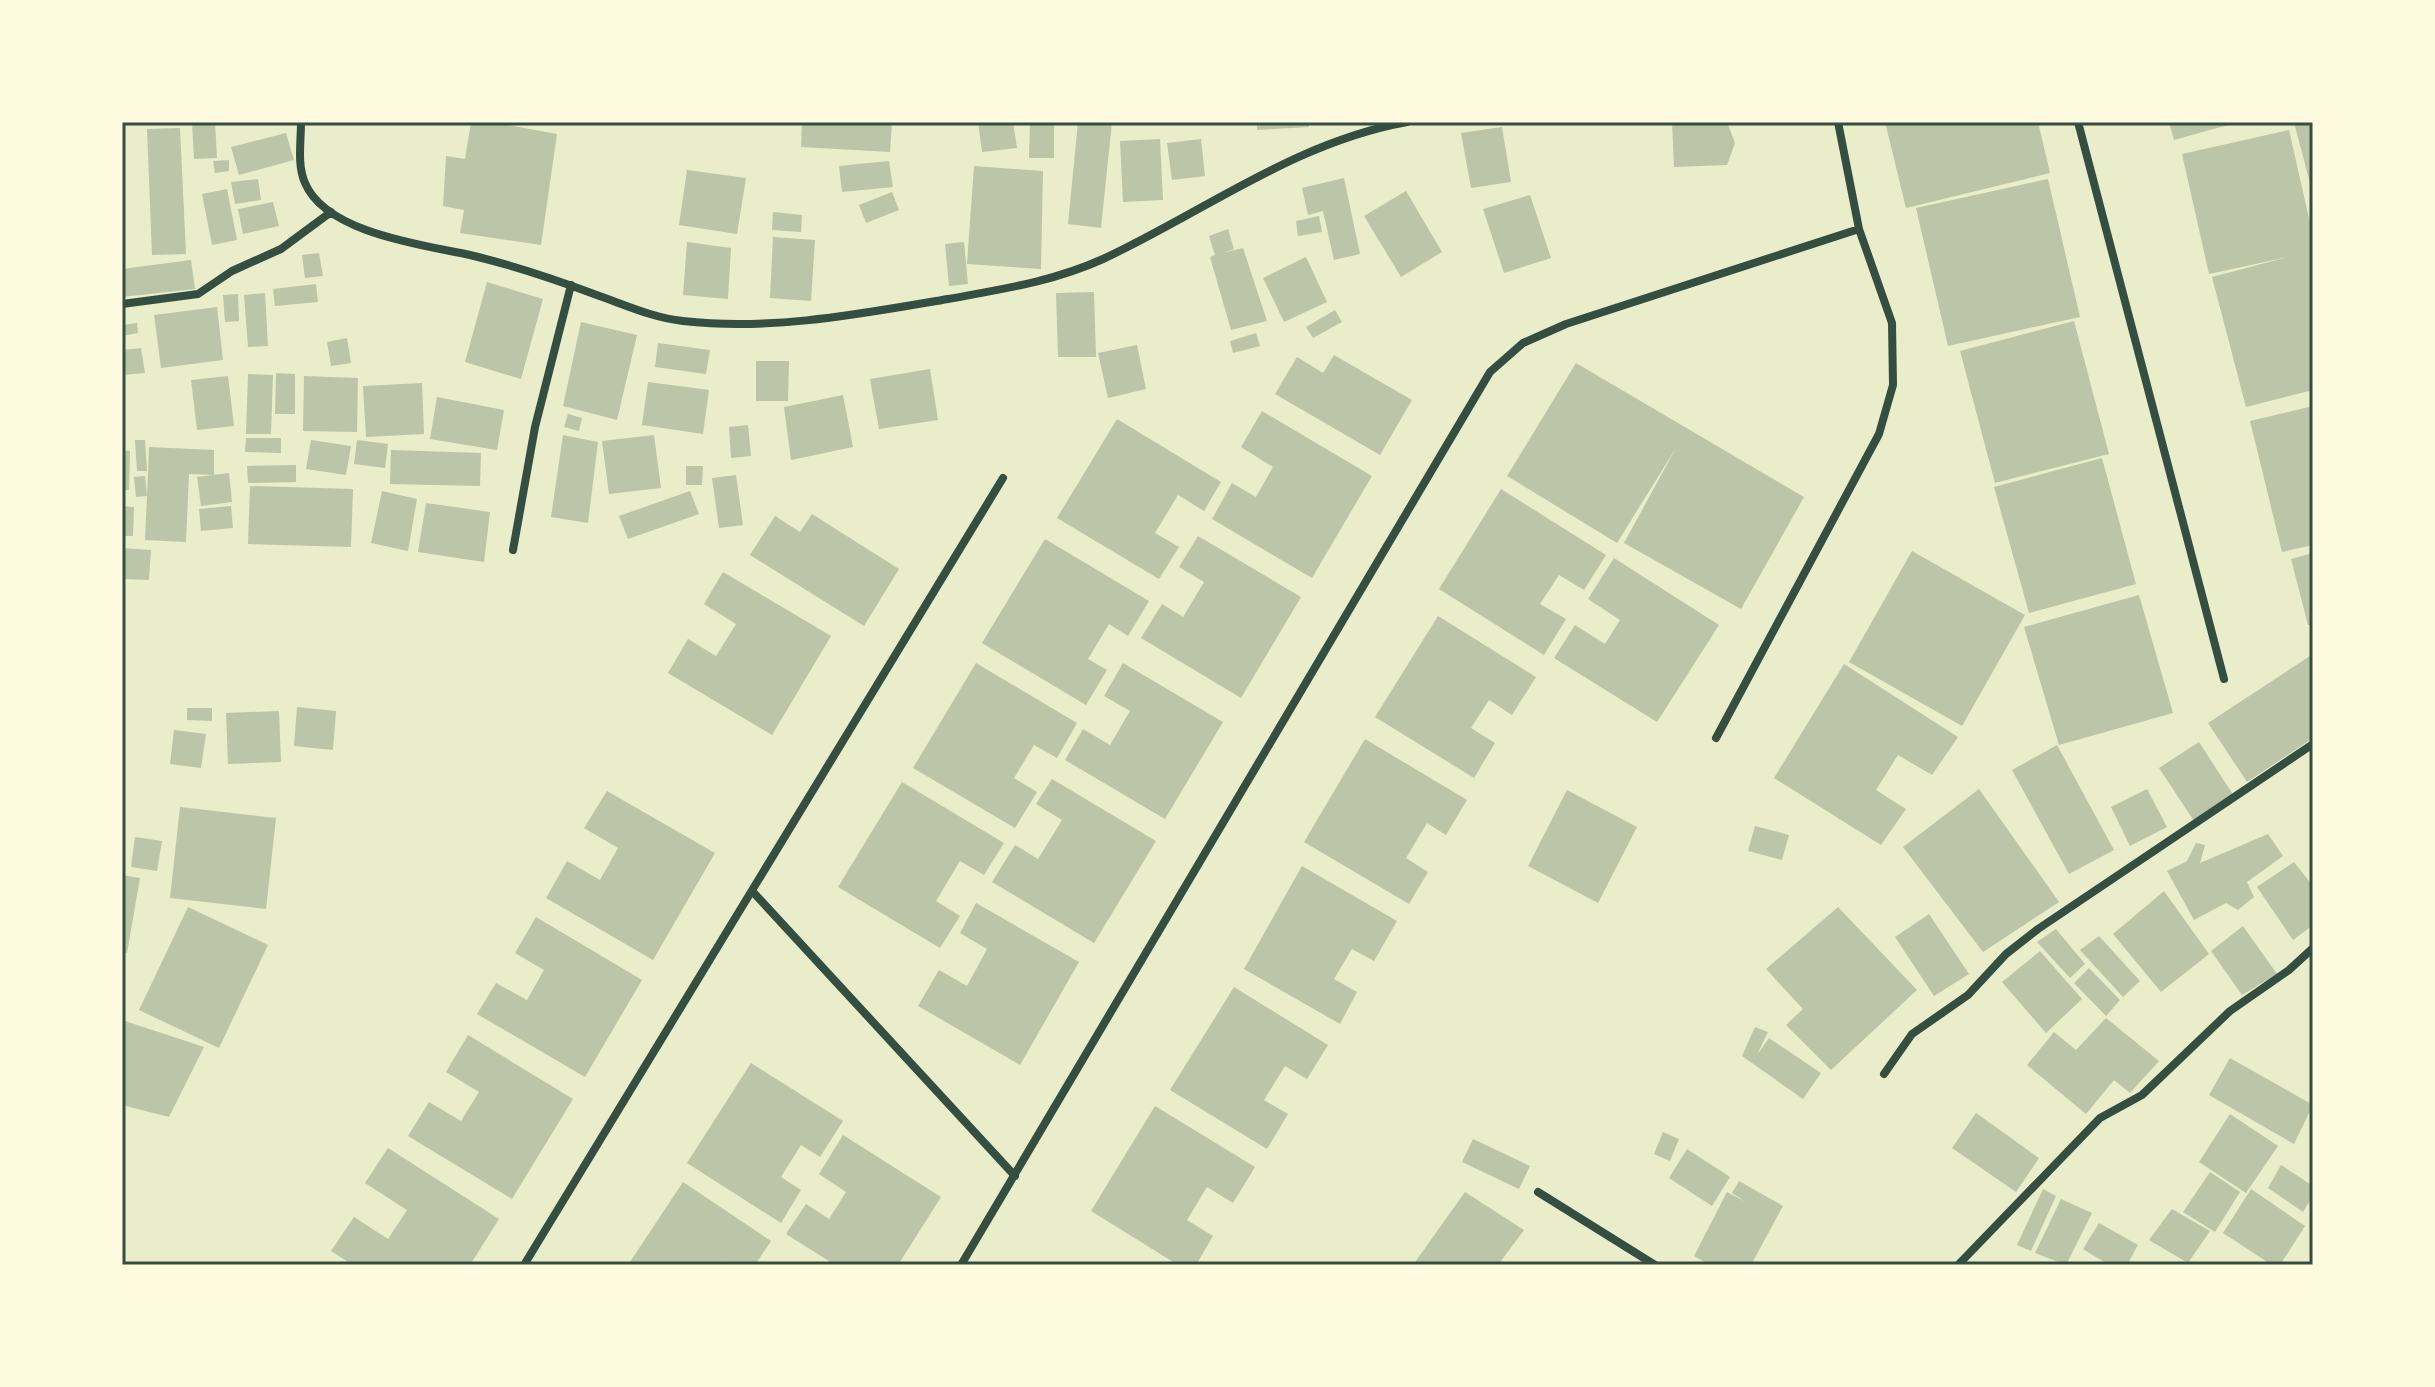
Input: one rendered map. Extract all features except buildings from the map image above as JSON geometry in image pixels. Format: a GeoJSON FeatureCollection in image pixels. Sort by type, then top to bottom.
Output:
{"type":"FeatureCollection","features":[{"type":"Feature","properties":{"kind":"street"},"geometry":{"type":"LineString","coordinates":[[301,122],[301,170],[312,196],[331,212],[388,237],[501,263],[641,311],[682,321],[784,322],[877,313],[1025,287],[1079,269],[1138,242],[1272,168],[1330,144],[1407,122]]}},
{"type":"Feature","properties":{"kind":"street"},"geometry":{"type":"LineString","coordinates":[[1716,738],[1879,434],[1893,385],[1892,323],[1859,229],[1838,122]]}},
{"type":"Feature","properties":{"kind":"street"},"geometry":{"type":"LineString","coordinates":[[2078,122],[2224,679]]}},
{"type":"Feature","properties":{"kind":"street"},"geometry":{"type":"LineString","coordinates":[[122,304],[198,294],[232,271],[281,249],[331,212]]}},
{"type":"Feature","properties":{"kind":"street"},"geometry":{"type":"LineString","coordinates":[[961,1265],[1490,372],[1523,343],[1566,324],[1859,229]]}},
{"type":"Feature","properties":{"kind":"street"},"geometry":{"type":"LineString","coordinates":[[513,550],[535,427],[571,285]]}},
{"type":"Feature","properties":{"kind":"street"},"geometry":{"type":"LineString","coordinates":[[524,1265],[1003,478]]}},
{"type":"Feature","properties":{"kind":"street"},"geometry":{"type":"LineString","coordinates":[[1884,1074],[1912,1034],[1968,995],[2006,954],[2038,929],[2313,744]]}},
{"type":"Feature","properties":{"kind":"street"},"geometry":{"type":"LineString","coordinates":[[753,892],[1015,1176]]}},
{"type":"Feature","properties":{"kind":"street"},"geometry":{"type":"LineString","coordinates":[[1958,1265],[2100,1118],[2142,1095],[2230,1011],[2289,970],[2313,948]]}},
{"type":"Feature","properties":{"kind":"street"},"geometry":{"type":"LineString","coordinates":[[1538,1192],[1655,1265]]}}]}
